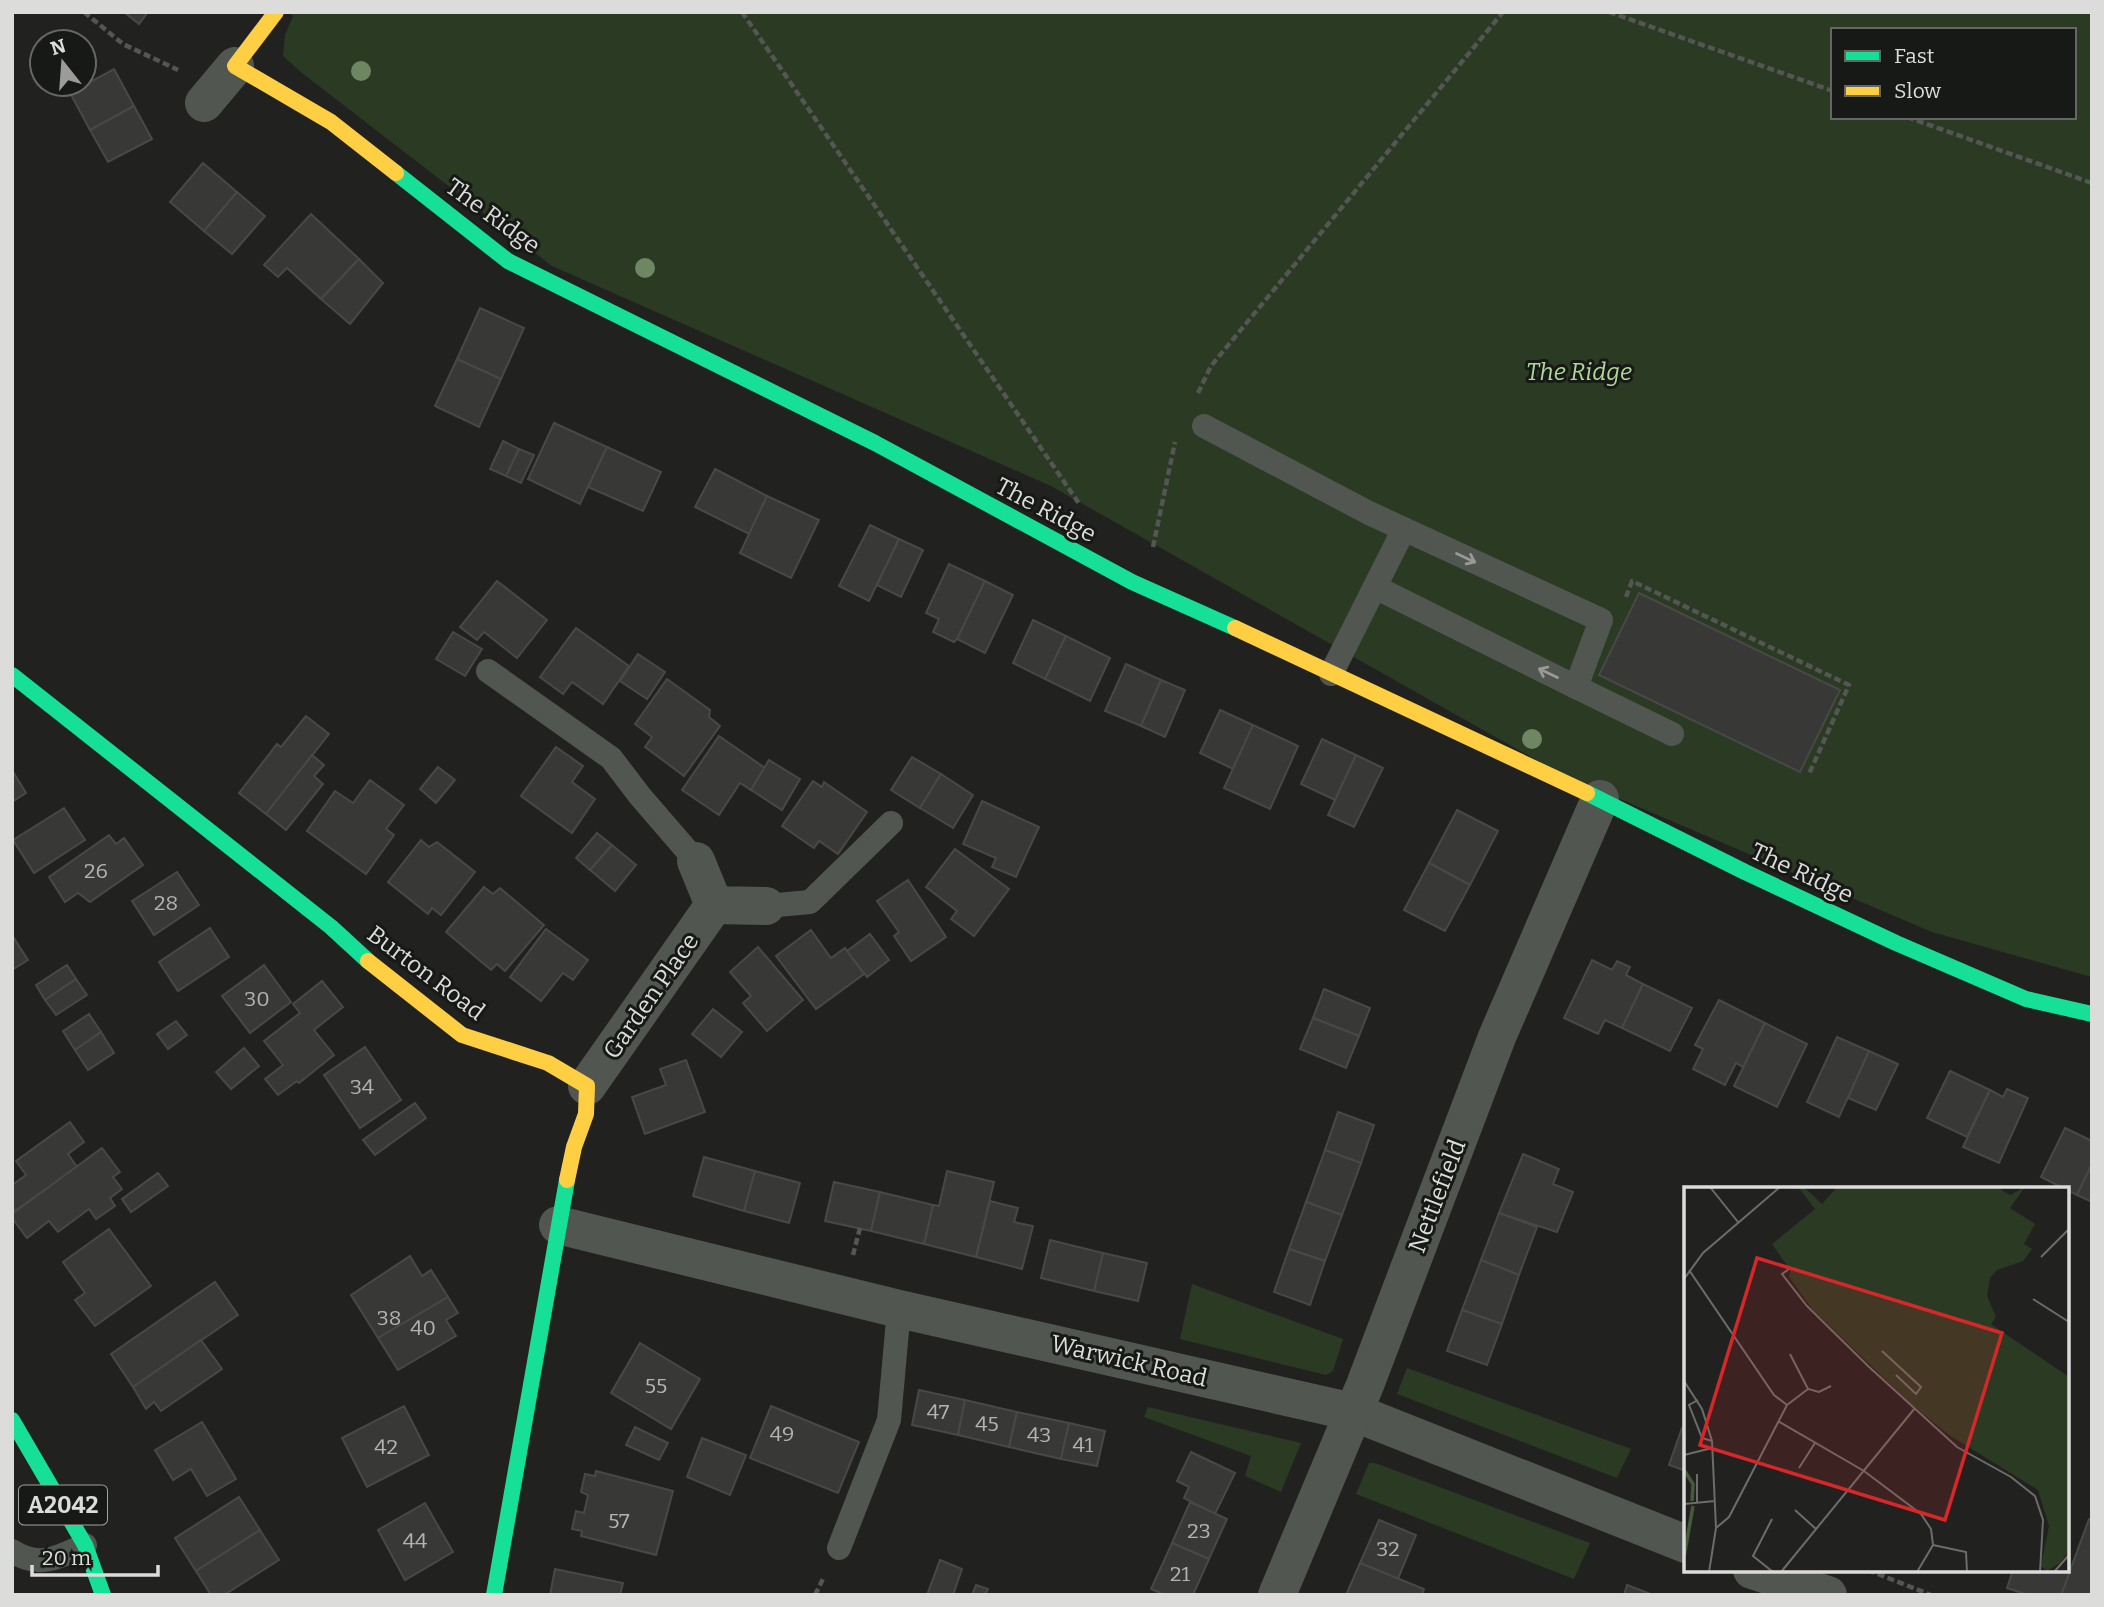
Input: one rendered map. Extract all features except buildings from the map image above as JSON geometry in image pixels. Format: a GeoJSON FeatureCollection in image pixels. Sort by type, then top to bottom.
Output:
{"type":"FeatureCollection","features":[{"type":"Feature","properties":{"kind":"street"},"geometry":{"type":"LineString","coordinates":[[218,86],[276,12]]}},
{"type":"Feature","properties":{"kind":"street","name":"The Ridge"},"geometry":{"type":"LineString","coordinates":[[218,86],[331,122],[508,261],[875,443],[1132,582],[1600,799],[1745,872],[1896,943],[2026,999],[2092,1014]]}},
{"type":"Feature","properties":{"kind":"street","name":"Burton Road"},"geometry":{"type":"LineString","coordinates":[[12,675],[324,921],[367,960],[462,1035],[548,1063],[587,1086]]}},
{"type":"Feature","properties":{"kind":"street","name":"Nettlefield"},"geometry":{"type":"LineString","coordinates":[[1277,1595],[1353,1412],[1497,1037],[1600,799]]}},
{"type":"Feature","properties":{"kind":"street"},"geometry":{"type":"LineString","coordinates":[[696,861],[714,905],[766,906]]}},
{"type":"Feature","properties":{"kind":"street","name":"Garden Place"},"geometry":{"type":"LineString","coordinates":[[587,1086],[714,905]]}},
{"type":"Feature","properties":{"kind":"street"},"geometry":{"type":"LineString","coordinates":[[494,1595],[558,1224],[574,1147],[586,1114],[587,1086]]}},
{"type":"Feature","properties":{"kind":"street","name":"Warwick Road"},"geometry":{"type":"LineString","coordinates":[[558,1224],[899,1309],[1353,1412],[1684,1543]]}},
{"type":"Feature","properties":{"kind":"street","name":"A2042"},"geometry":{"type":"LineString","coordinates":[[12,1420],[85,1545],[103,1595]]}},
{"type":"Feature","properties":{"kind":"street"},"geometry":{"type":"LineString","coordinates":[[1758,1572],[1828,1595]]}},
{"type":"Feature","properties":{"kind":"lane"},"geometry":{"type":"LineString","coordinates":[[1204,426],[1404,529],[1601,620],[1576,687]]}},
{"type":"Feature","properties":{"kind":"lane"},"geometry":{"type":"LineString","coordinates":[[1331,674],[1404,529]]}},
{"type":"Feature","properties":{"kind":"lane"},"geometry":{"type":"LineString","coordinates":[[1375,587],[1672,734]]}},
{"type":"Feature","properties":{"kind":"lane"},"geometry":{"type":"LineString","coordinates":[[488,671],[611,758],[696,861]]}},
{"type":"Feature","properties":{"kind":"lane"},"geometry":{"type":"LineString","coordinates":[[766,906],[810,902],[891,824]]}},
{"type":"Feature","properties":{"kind":"lane"},"geometry":{"type":"LineString","coordinates":[[839,1548],[889,1420],[899,1309]]}},
{"type":"Feature","properties":{"kind":"lane"},"geometry":{"type":"LineString","coordinates":[[12,1551],[25,1559],[54,1560],[85,1545]]}},
{"type":"Feature","properties":{"kind":"path"},"geometry":{"type":"LineString","coordinates":[[84,12],[123,44],[218,86]]}},
{"type":"Feature","properties":{"kind":"path"},"geometry":{"type":"LineString","coordinates":[[742,12],[1085,514]]}},
{"type":"Feature","properties":{"kind":"path"},"geometry":{"type":"LineString","coordinates":[[1195,399],[1211,366],[1503,12]]}},
{"type":"Feature","properties":{"kind":"path"},"geometry":{"type":"LineString","coordinates":[[1609,12],[1831,90]]}},
{"type":"Feature","properties":{"kind":"path"},"geometry":{"type":"LineString","coordinates":[[1912,119],[2092,183]]}},
{"type":"Feature","properties":{"kind":"path"},"geometry":{"type":"LineString","coordinates":[[1132,582],[1152,552],[1174,443],[1179,432]]}},
{"type":"Feature","properties":{"kind":"path"},"geometry":{"type":"LineString","coordinates":[[1601,620],[1614,627],[1632,582],[1849,685],[1809,774]]}},
{"type":"Feature","properties":{"kind":"path"},"geometry":{"type":"LineString","coordinates":[[850,1268],[860,1228]]}},
{"type":"Feature","properties":{"kind":"path"},"geometry":{"type":"LineString","coordinates":[[1873,1572],[1931,1595]]}},
{"type":"Feature","properties":{"kind":"green space","name":"The Ridge"},"geometry":{"type":"Polygon","coordinates":[[[288,12],[2092,12],[2092,977],[1932,932],[1561,774],[1051,486],[552,266],[302,73],[283,56],[285,35],[293,16],[288,12]]]}},
{"type":"Feature","properties":{"kind":"green space"},"geometry":{"type":"Polygon","coordinates":[[[1192,1284],[1343,1339],[1333,1371],[1326,1375],[1180,1339],[1192,1284]]]}},
{"type":"Feature","properties":{"kind":"green space"},"geometry":{"type":"Polygon","coordinates":[[[1407,1368],[1631,1449],[1617,1478],[1397,1394],[1407,1368]]]}},
{"type":"Feature","properties":{"kind":"green space"},"geometry":{"type":"Polygon","coordinates":[[[1148,1407],[1301,1443],[1281,1492],[1245,1476],[1251,1456],[1144,1417],[1148,1407]]]}},
{"type":"Feature","properties":{"kind":"green space"},"geometry":{"type":"Polygon","coordinates":[[[1369,1463],[1590,1543],[1574,1579],[1356,1494],[1369,1463]]]}},
{"type":"Feature","properties":{"kind":"traffic: fast"},"geometry":{"type":"LineString","coordinates":[[396,173],[508,261],[875,443],[1132,582],[1235,628]]}},
{"type":"Feature","properties":{"kind":"traffic: fast"},"geometry":{"type":"LineString","coordinates":[[12,675],[331,927],[368,961]]}},
{"type":"Feature","properties":{"kind":"traffic: fast"},"geometry":{"type":"LineString","coordinates":[[1587,793],[1896,943],[2026,999],[2092,1014]]}},
{"type":"Feature","properties":{"kind":"traffic: fast"},"geometry":{"type":"LineString","coordinates":[[494,1595],[567,1180]]}},
{"type":"Feature","properties":{"kind":"traffic: fast"},"geometry":{"type":"LineString","coordinates":[[12,1420],[85,1545],[103,1595]]}},
{"type":"Feature","properties":{"kind":"traffic: slow"},"geometry":{"type":"LineString","coordinates":[[276,12],[235,66],[331,122],[396,173]]}},
{"type":"Feature","properties":{"kind":"traffic: slow"},"geometry":{"type":"LineString","coordinates":[[1235,628],[1587,793]]}},
{"type":"Feature","properties":{"kind":"traffic: slow"},"geometry":{"type":"LineString","coordinates":[[368,961],[462,1035],[548,1063],[587,1086],[586,1114],[574,1147],[567,1180]]}}]}
